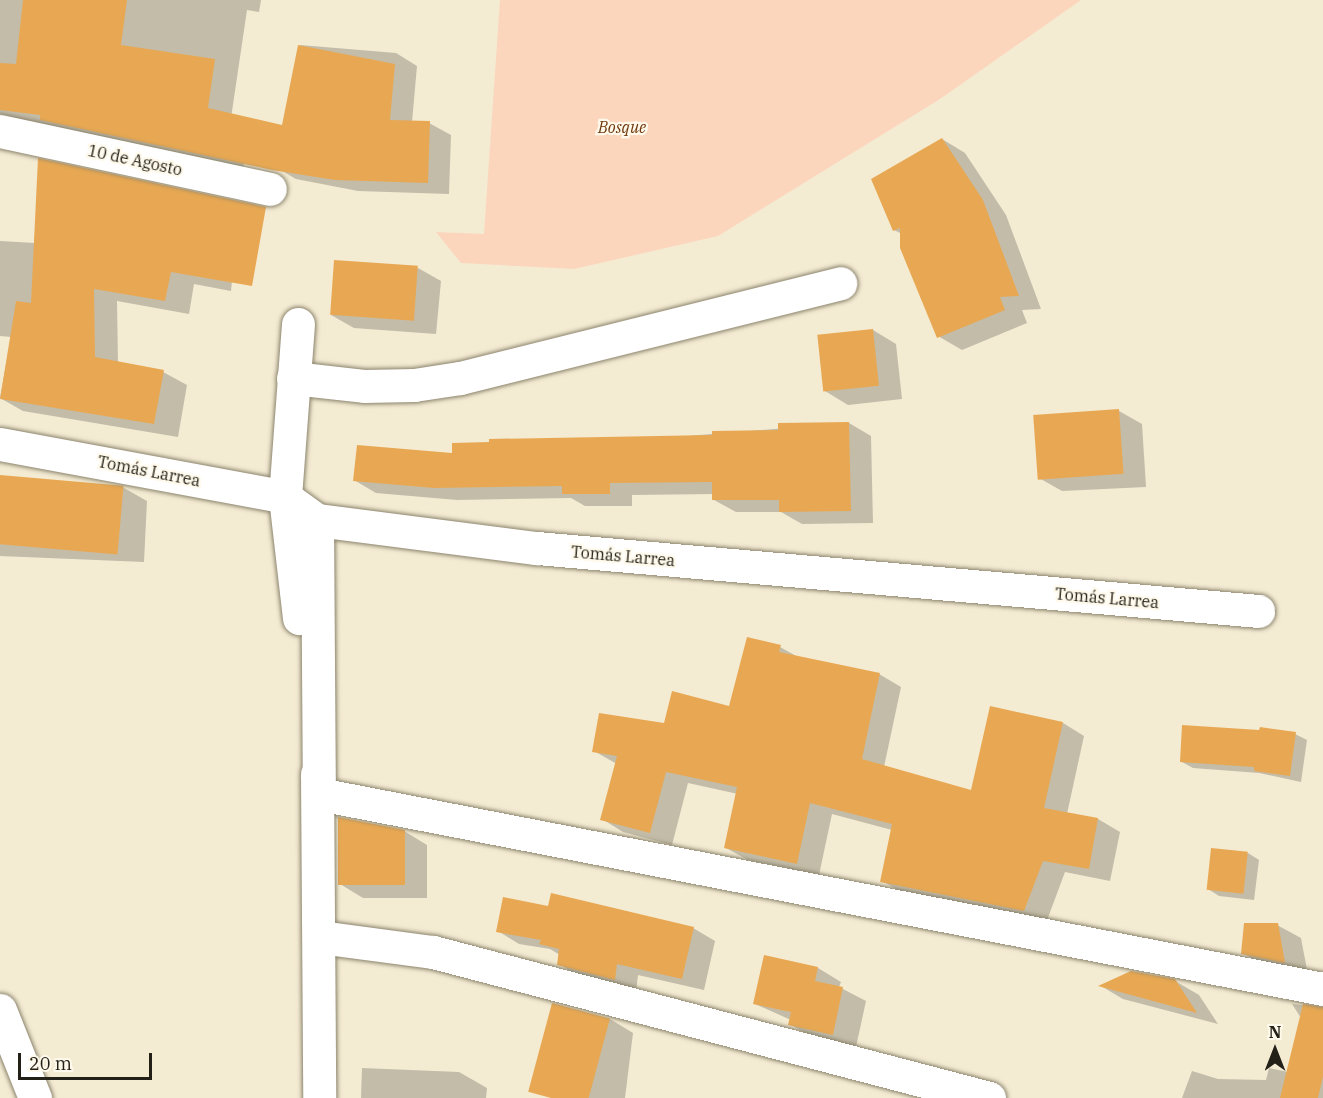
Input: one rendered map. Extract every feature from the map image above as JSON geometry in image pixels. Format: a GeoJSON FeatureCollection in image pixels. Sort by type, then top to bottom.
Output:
{"type":"FeatureCollection","features":[{"type":"Feature","properties":{"kind":"street","name":"10 de Agosto"},"geometry":{"type":"LineString","coordinates":[[0,131],[270,189]]}},
{"type":"Feature","properties":{"kind":"street"},"geometry":{"type":"LineString","coordinates":[[293,378],[364,386],[414,385],[460,378],[840,283]]}},
{"type":"Feature","properties":{"kind":"street"},"geometry":{"type":"LineString","coordinates":[[298,324],[285,497],[319,794]]}},
{"type":"Feature","properties":{"kind":"street","name":"Tomás Larrea"},"geometry":{"type":"LineString","coordinates":[[0,444],[285,497],[317,520],[537,549],[1258,611]]}},
{"type":"Feature","properties":{"kind":"street"},"geometry":{"type":"LineString","coordinates":[[317,520],[319,1098]]}},
{"type":"Feature","properties":{"kind":"street"},"geometry":{"type":"LineString","coordinates":[[319,794],[1323,989]]}},
{"type":"Feature","properties":{"kind":"street"},"geometry":{"type":"LineString","coordinates":[[320,937],[433,952],[989,1098]]}},
{"type":"Feature","properties":{"kind":"street"},"geometry":{"type":"LineString","coordinates":[[0,1010],[35,1098]]}},
{"type":"Feature","properties":{"kind":"green space","name":"Bosque"},"geometry":{"type":"Polygon","coordinates":[[[500,0],[1081,0],[940,99],[718,236],[574,269],[461,263],[436,232],[484,234],[500,0]]]}},
{"type":"Feature","properties":{"kind":"building"},"geometry":{"type":"Polygon","coordinates":[[[23,0],[127,0],[121,45],[215,59],[208,108],[282,125],[298,45],[395,64],[390,120],[430,121],[428,183],[335,180],[272,170],[40,120],[40,115],[0,110],[0,63],[16,64],[23,0]]]}},
{"type":"Feature","properties":{"kind":"building"},"geometry":{"type":"Polygon","coordinates":[[[942,138],[983,200],[1019,296],[1000,297],[1005,310],[937,338],[900,248],[900,228],[893,231],[871,179],[942,138]]]}},
{"type":"Feature","properties":{"kind":"building"},"geometry":{"type":"Polygon","coordinates":[[[38,158],[266,207],[252,286],[171,272],[165,301],[94,289],[95,357],[164,370],[154,424],[0,399],[16,301],[31,303],[38,158]]]}},
{"type":"Feature","properties":{"kind":"building"},"geometry":{"type":"Polygon","coordinates":[[[334,260],[418,266],[414,321],[330,315],[334,260]]]}},
{"type":"Feature","properties":{"kind":"building"},"geometry":{"type":"Polygon","coordinates":[[[873,329],[879,386],[823,392],[817,335],[873,329]]]}},
{"type":"Feature","properties":{"kind":"building"},"geometry":{"type":"Polygon","coordinates":[[[1119,409],[1124,474],[1038,480],[1033,415],[1119,409]]]}},
{"type":"Feature","properties":{"kind":"building"},"geometry":{"type":"Polygon","coordinates":[[[849,422],[851,511],[779,512],[779,500],[712,500],[712,482],[610,483],[610,494],[562,494],[562,486],[434,488],[353,481],[357,445],[452,453],[452,443],[489,442],[489,439],[712,435],[712,431],[778,430],[778,423],[849,422]]]}},
{"type":"Feature","properties":{"kind":"building"},"geometry":{"type":"Polygon","coordinates":[[[0,475],[124,486],[118,555],[0,544],[0,475]]]}},
{"type":"Feature","properties":{"kind":"building"},"geometry":{"type":"Polygon","coordinates":[[[747,637],[781,645],[779,652],[880,673],[862,759],[971,790],[990,706],[1063,722],[1044,808],[1098,818],[1089,869],[1043,861],[1024,911],[880,882],[892,824],[810,803],[797,864],[724,848],[737,787],[666,772],[650,833],[600,820],[617,756],[592,752],[599,713],[664,723],[672,691],[729,706],[747,637]]]}},
{"type":"Feature","properties":{"kind":"building"},"geometry":{"type":"Polygon","coordinates":[[[1182,725],[1259,730],[1260,727],[1296,732],[1290,776],[1254,771],[1254,767],[1180,762],[1182,725]]]}},
{"type":"Feature","properties":{"kind":"building"},"geometry":{"type":"Polygon","coordinates":[[[338,817],[405,830],[405,885],[338,885],[338,817]]]}},
{"type":"Feature","properties":{"kind":"building"},"geometry":{"type":"Polygon","coordinates":[[[1211,848],[1248,852],[1243,894],[1207,890],[1211,848]]]}},
{"type":"Feature","properties":{"kind":"building"},"geometry":{"type":"Polygon","coordinates":[[[551,893],[694,927],[682,979],[617,964],[615,980],[557,965],[559,949],[539,944],[541,940],[496,932],[503,897],[548,906],[551,893]]]}},
{"type":"Feature","properties":{"kind":"building"},"geometry":{"type":"Polygon","coordinates":[[[1244,923],[1278,923],[1285,963],[1241,954],[1244,923]]]}},
{"type":"Feature","properties":{"kind":"building"},"geometry":{"type":"Polygon","coordinates":[[[764,955],[818,967],[815,981],[843,987],[833,1035],[788,1025],[791,1012],[753,1004],[764,955]]]}},
{"type":"Feature","properties":{"kind":"building"},"geometry":{"type":"Polygon","coordinates":[[[1131,971],[1175,979],[1197,1013],[1098,986],[1131,971]]]}},
{"type":"Feature","properties":{"kind":"building"},"geometry":{"type":"Polygon","coordinates":[[[552,1003],[610,1019],[589,1098],[551,1098],[528,1092],[552,1003]]]}},
{"type":"Feature","properties":{"kind":"building"},"geometry":{"type":"Polygon","coordinates":[[[1303,1004],[1323,1007],[1323,1076],[1318,1098],[1280,1098],[1303,1004]]]}}]}
